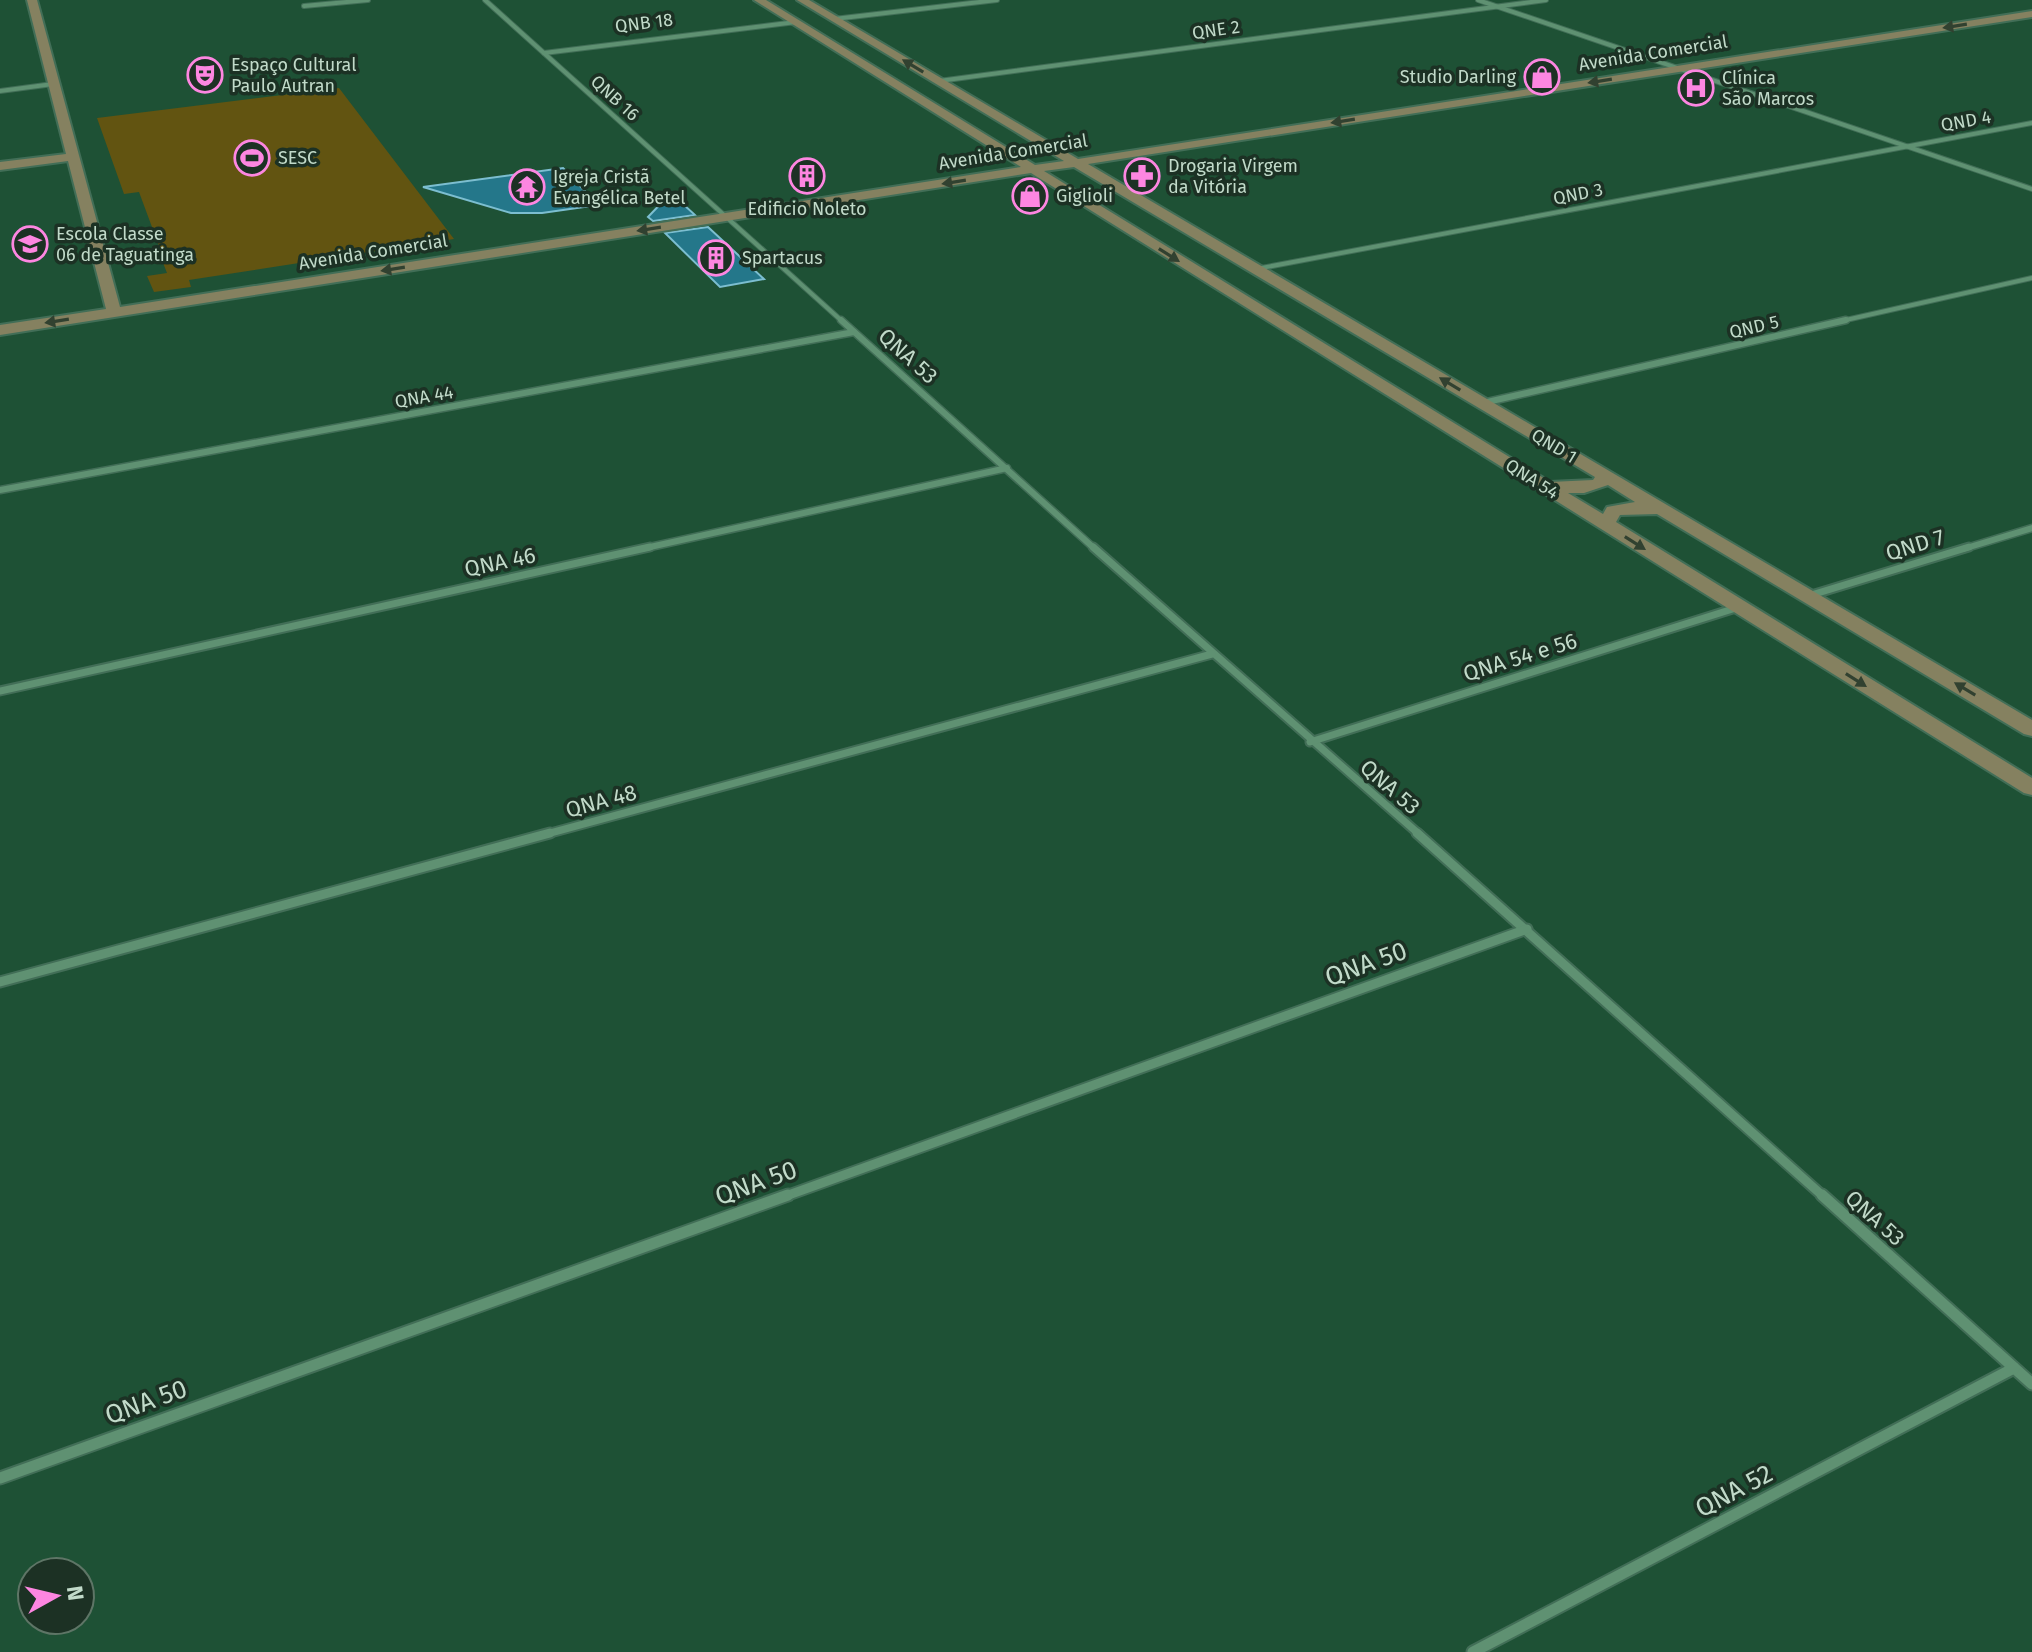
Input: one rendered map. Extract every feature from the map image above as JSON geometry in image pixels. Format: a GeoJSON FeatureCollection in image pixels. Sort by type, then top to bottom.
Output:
{"type":"FeatureCollection","features":[{"type":"Feature","properties":{"kind":"main road"},"geometry":{"type":"LineString","coordinates":[[32,0],[114,312]]}},
{"type":"Feature","properties":{"kind":"main road"},"geometry":{"type":"LineString","coordinates":[[759,0],[1031,170]]}},
{"type":"Feature","properties":{"kind":"main road","name":"QND 1"},"geometry":{"type":"LineString","coordinates":[[802,0],[2032,729]]}},
{"type":"Feature","properties":{"kind":"main road","name":"Avenida Comercial"},"geometry":{"type":"LineString","coordinates":[[0,330],[2032,14]]}},
{"type":"Feature","properties":{"kind":"main road"},"geometry":{"type":"LineString","coordinates":[[908,93],[935,92],[944,84]]}},
{"type":"Feature","properties":{"kind":"main road"},"geometry":{"type":"LineString","coordinates":[[0,166],[73,157]]}},
{"type":"Feature","properties":{"kind":"main road","name":"QNA 54"},"geometry":{"type":"LineString","coordinates":[[1031,170],[2032,788]]}},
{"type":"Feature","properties":{"kind":"main road"},"geometry":{"type":"LineString","coordinates":[[1126,229],[1143,221],[1176,221]]}},
{"type":"Feature","properties":{"kind":"main road"},"geometry":{"type":"LineString","coordinates":[[1545,487],[1588,487],[1600,484],[1605,475]]}},
{"type":"Feature","properties":{"kind":"main road"},"geometry":{"type":"LineString","coordinates":[[1605,524],[1611,512],[1620,509],[1662,509]]}},
{"type":"Feature","properties":{"kind":"street"},"geometry":{"type":"LineString","coordinates":[[304,6],[368,0]]}},
{"type":"Feature","properties":{"kind":"street","name":"QNB 16"},"geometry":{"type":"LineString","coordinates":[[485,0],[726,217]]}},
{"type":"Feature","properties":{"kind":"street"},"geometry":{"type":"LineString","coordinates":[[834,19],[997,0]]}},
{"type":"Feature","properties":{"kind":"street"},"geometry":{"type":"LineString","coordinates":[[1478,0],[2032,189]]}},
{"type":"Feature","properties":{"kind":"street","name":"QNE 2"},"geometry":{"type":"LineString","coordinates":[[944,84],[1546,0]]}},
{"type":"Feature","properties":{"kind":"street","name":"QNB 18"},"geometry":{"type":"LineString","coordinates":[[544,53],[796,22]]}},
{"type":"Feature","properties":{"kind":"street"},"geometry":{"type":"LineString","coordinates":[[0,91],[53,84]]}},
{"type":"Feature","properties":{"kind":"street","name":"QND 4"},"geometry":{"type":"LineString","coordinates":[[1905,146],[2032,123]]}},
{"type":"Feature","properties":{"kind":"street","name":"QND 3"},"geometry":{"type":"LineString","coordinates":[[1256,269],[1905,146]]}},
{"type":"Feature","properties":{"kind":"street","name":"QNA 53"},"geometry":{"type":"LineString","coordinates":[[726,217],[1310,742],[1527,929],[2032,1384]]}},
{"type":"Feature","properties":{"kind":"street","name":"QND 5"},"geometry":{"type":"LineString","coordinates":[[1483,403],[2032,278]]}},
{"type":"Feature","properties":{"kind":"street","name":"QNA 44"},"geometry":{"type":"LineString","coordinates":[[0,490],[854,332]]}},
{"type":"Feature","properties":{"kind":"street","name":"QNA 46"},"geometry":{"type":"LineString","coordinates":[[0,691],[1007,468]]}},
{"type":"Feature","properties":{"kind":"street","name":"QND 7"},"geometry":{"type":"LineString","coordinates":[[1808,596],[2032,528]]}},
{"type":"Feature","properties":{"kind":"street","name":"QNA 54 e 56"},"geometry":{"type":"LineString","coordinates":[[1310,742],[1740,607]]}},
{"type":"Feature","properties":{"kind":"street","name":"QNA 48"},"geometry":{"type":"LineString","coordinates":[[0,982],[1212,654]]}},
{"type":"Feature","properties":{"kind":"street","name":"QNA 50"},"geometry":{"type":"LineString","coordinates":[[0,1478],[1527,929]]}},
{"type":"Feature","properties":{"kind":"street","name":"QNA 52"},"geometry":{"type":"LineString","coordinates":[[1473,1652],[2014,1368]]}},
{"type":"Feature","properties":{"kind":"shaded area","name":"SESC"},"geometry":{"type":"Polygon","coordinates":[[[339,88],[454,239],[189,280],[191,287],[154,292],[147,276],[167,273],[162,254],[139,192],[124,194],[97,118],[339,88]]]}},
{"type":"Feature","properties":{"kind":"building","name":"Igreja Cristã Evangélica Betel"},"geometry":{"type":"Polygon","coordinates":[[[563,168],[598,205],[542,213],[511,213],[423,187],[563,168]]]}},
{"type":"Feature","properties":{"kind":"building"},"geometry":{"type":"Polygon","coordinates":[[[671,193],[695,215],[653,221],[648,217],[671,193]]]}},
{"type":"Feature","properties":{"kind":"building","name":"Spartacus"},"geometry":{"type":"Polygon","coordinates":[[[708,227],[764,279],[720,287],[665,233],[708,227]]]}},
{"type":"Feature","properties":{"kind":"place","name":"Espaço Cultural Paulo Autran"},"geometry":{"type":"Point","coordinates":[205,75]}},
{"type":"Feature","properties":{"kind":"place","name":"Studio Darling"},"geometry":{"type":"Point","coordinates":[1542,77]}},
{"type":"Feature","properties":{"kind":"place","name":"Clínica São Marcos"},"geometry":{"type":"Point","coordinates":[1696,88]}},
{"type":"Feature","properties":{"kind":"place","name":"SESC"},"geometry":{"type":"Point","coordinates":[252,158]}},
{"type":"Feature","properties":{"kind":"place","name":"Edificio Noleto"},"geometry":{"type":"Point","coordinates":[807,176]}},
{"type":"Feature","properties":{"kind":"place","name":"Drogaria Virgem da Vitória"},"geometry":{"type":"Point","coordinates":[1142,176]}},
{"type":"Feature","properties":{"kind":"place","name":"Igreja Cristã Evangélica Betel"},"geometry":{"type":"Point","coordinates":[527,187]}},
{"type":"Feature","properties":{"kind":"place","name":"Giglioli"},"geometry":{"type":"Point","coordinates":[1030,196]}},
{"type":"Feature","properties":{"kind":"place","name":"Escola Classe 06 de Taguatinga"},"geometry":{"type":"Point","coordinates":[30,244]}},
{"type":"Feature","properties":{"kind":"place","name":"Spartacus"},"geometry":{"type":"Point","coordinates":[716,258]}}]}
